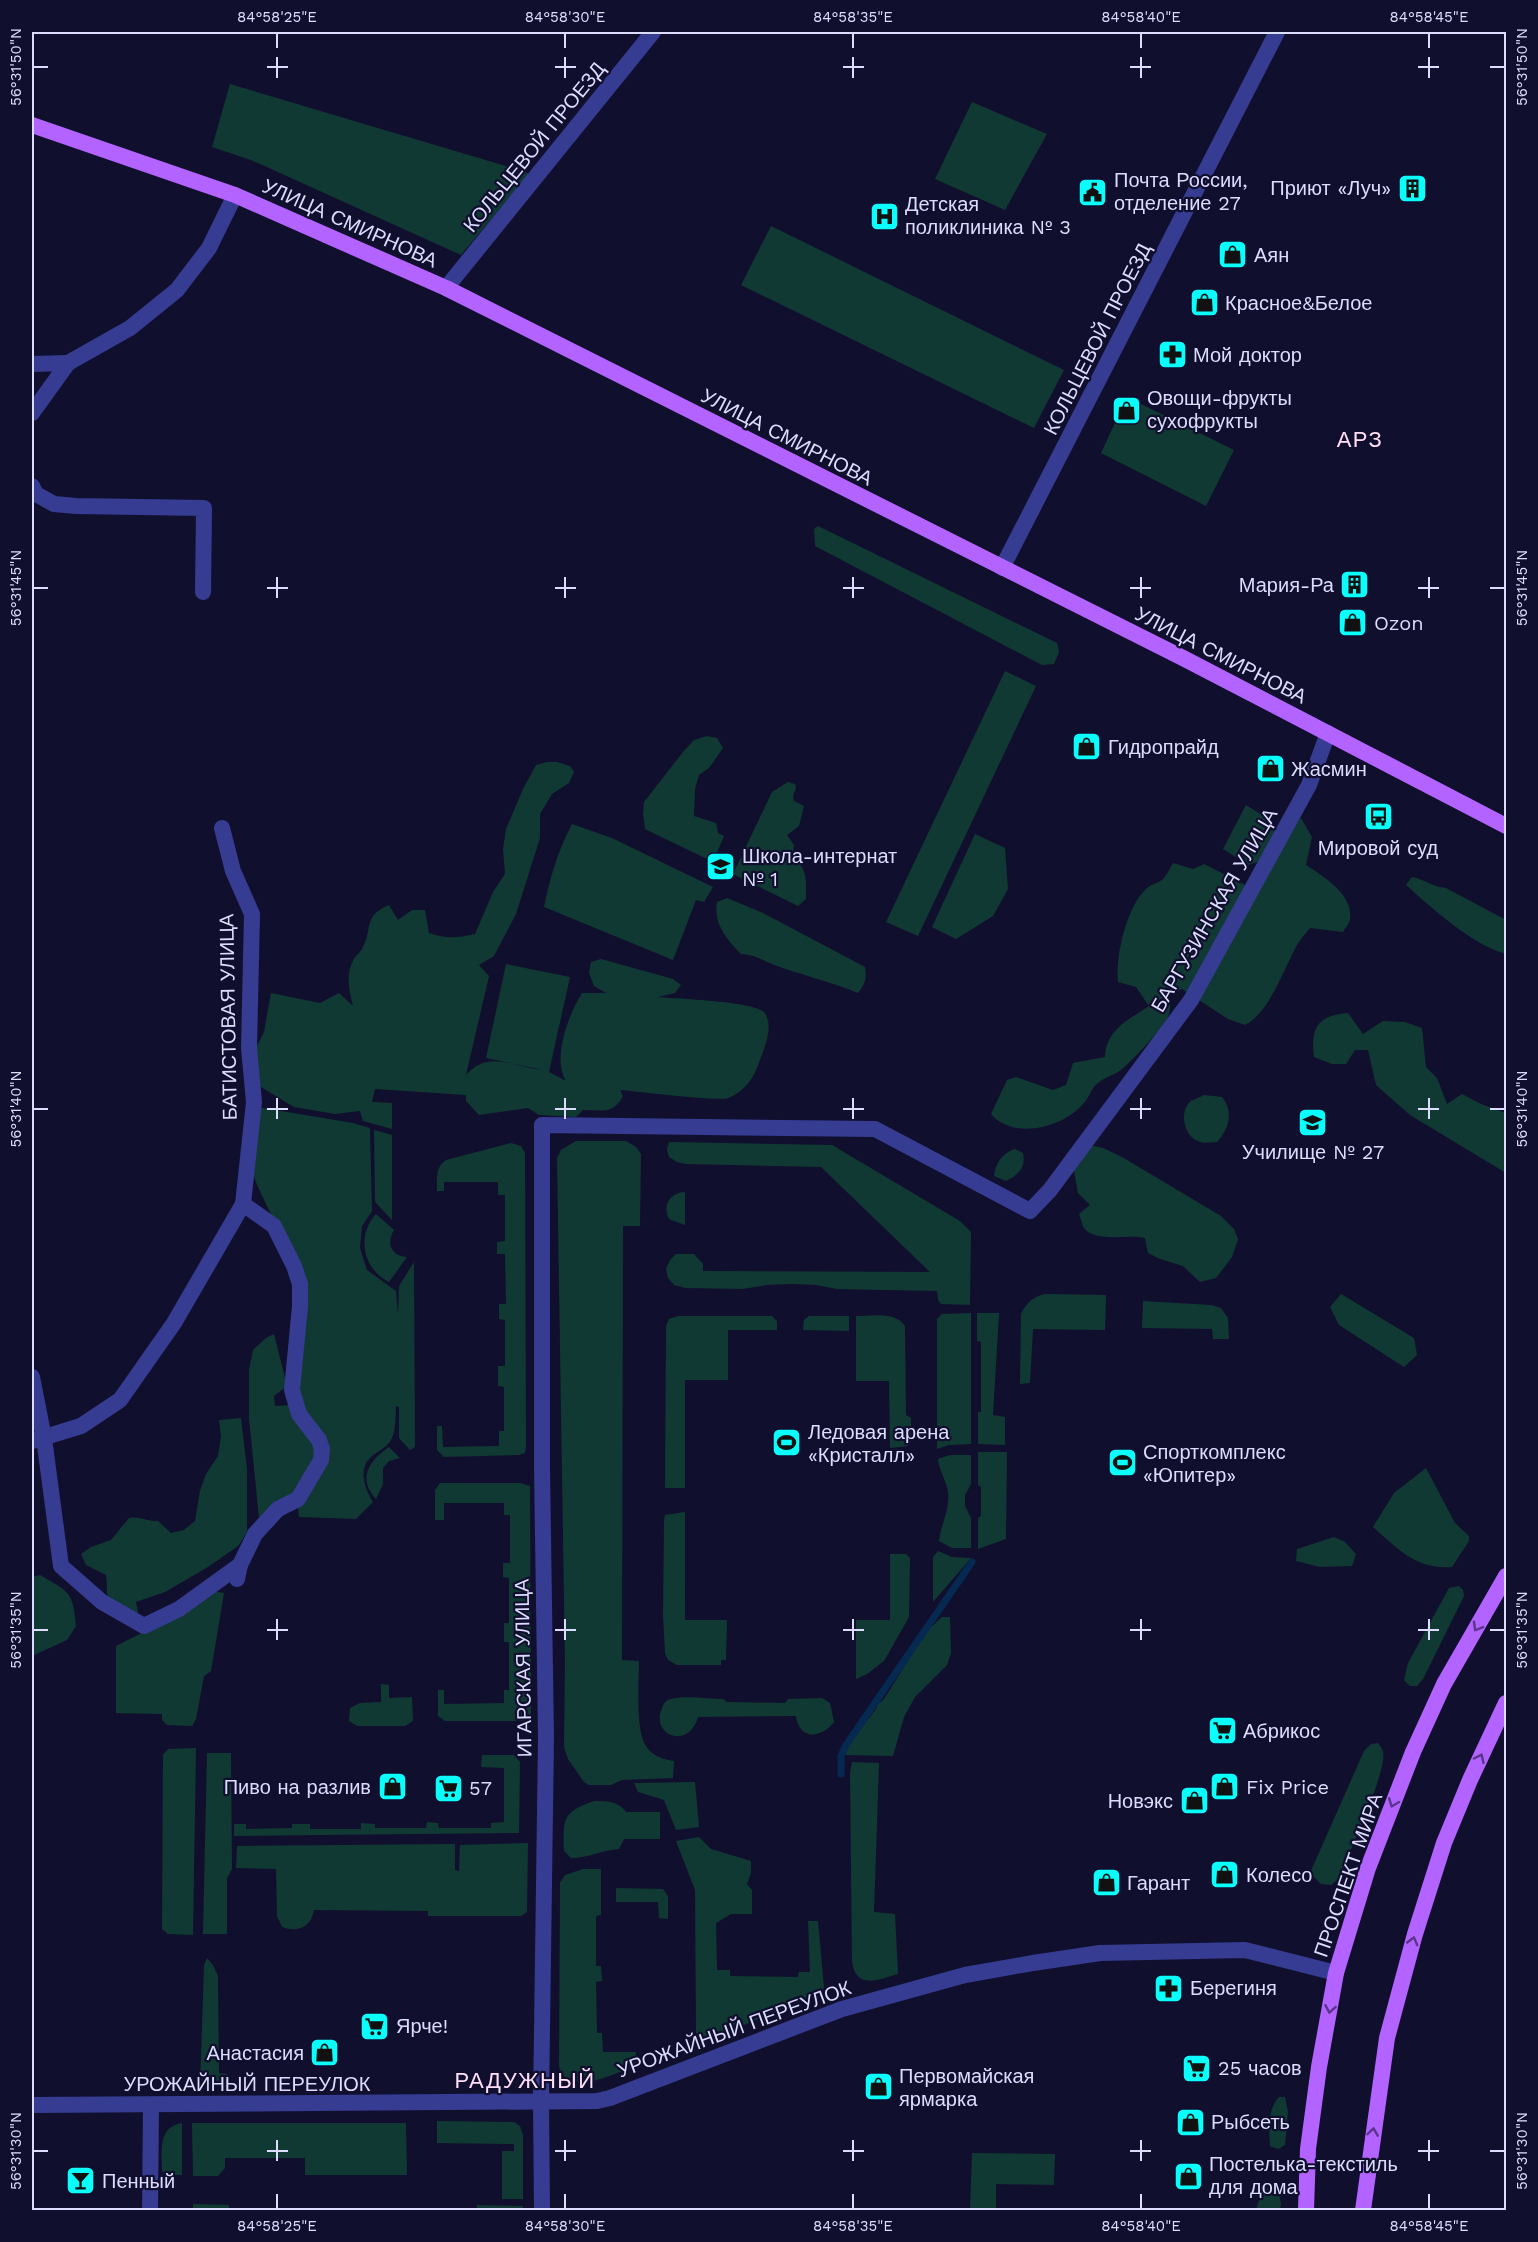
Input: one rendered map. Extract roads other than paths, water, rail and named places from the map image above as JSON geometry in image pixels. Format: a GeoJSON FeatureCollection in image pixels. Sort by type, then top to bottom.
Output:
{"type":"FeatureCollection","features":[{"type":"Feature","properties":{"kind":"main road","name":"УЛИЦА СМИРНОВА"},"geometry":{"type":"LineString","coordinates":[[32,125],[235,195],[446,288],[1328,733],[1506,826]]}},
{"type":"Feature","properties":{"kind":"main road","name":"ПРОСПЕКТ МИРА"},"geometry":{"type":"LineString","coordinates":[[1306,2211],[1308,2149],[1319,2067],[1336,1973],[1368,1868],[1413,1752],[1444,1684],[1506,1576]]}},
{"type":"Feature","properties":{"kind":"main road"},"geometry":{"type":"LineString","coordinates":[[1363,2211],[1387,2038],[1415,1934],[1444,1843],[1506,1703]]}},
{"type":"Feature","properties":{"kind":"street","name":"КОЛЬЦЕВОЙ ПРОЕЗД"},"geometry":{"type":"LineString","coordinates":[[446,288],[653,32]]}},
{"type":"Feature","properties":{"kind":"street","name":"КОЛЬЦЕВОЙ ПРОЕЗД"},"geometry":{"type":"LineString","coordinates":[[1002,568],[1277,32]]}},
{"type":"Feature","properties":{"kind":"street"},"geometry":{"type":"LineString","coordinates":[[32,413],[68,363],[130,328],[177,290],[209,248],[235,195]]}},
{"type":"Feature","properties":{"kind":"street"},"geometry":{"type":"LineString","coordinates":[[32,364],[68,363]]}},
{"type":"Feature","properties":{"kind":"street"},"geometry":{"type":"LineString","coordinates":[[32,486],[36,494],[54,504],[204,508],[203,592]]}},
{"type":"Feature","properties":{"kind":"street","name":"БАРГУЗИНСКАЯ УЛИЦА"},"geometry":{"type":"LineString","coordinates":[[542,1125],[875,1129],[1030,1212],[1050,1191],[1191,1000],[1309,785],[1328,733]]}},
{"type":"Feature","properties":{"kind":"street","name":"БАТИСТОВАЯ УЛИЦА"},"geometry":{"type":"LineString","coordinates":[[222,828],[233,871],[252,914],[249,1048],[254,1102],[243,1204]]}},
{"type":"Feature","properties":{"kind":"street","name":"ИГАРСКАЯ УЛИЦА"},"geometry":{"type":"LineString","coordinates":[[542,1125],[542,1468],[546,1738],[541,2103],[542,2211]]}},
{"type":"Feature","properties":{"kind":"street"},"geometry":{"type":"LineString","coordinates":[[32,1377],[38,1439],[61,1566],[102,1602],[144,1626],[179,1609],[239,1572],[255,1534],[279,1509],[298,1499],[321,1460],[322,1449],[319,1440],[299,1414],[292,1390],[300,1284],[294,1266],[274,1226],[243,1204],[174,1323],[120,1400],[81,1426],[38,1439]]}},
{"type":"Feature","properties":{"kind":"street","name":"УРОЖАЙНЫЙ ПЕРЕУЛОК"},"geometry":{"type":"LineString","coordinates":[[32,2105],[587,2102],[610,2098],[843,2009],[965,1975],[1033,1963],[1100,1953],[1245,1950],[1336,1973]]}},
{"type":"Feature","properties":{"kind":"street"},"geometry":{"type":"LineString","coordinates":[[150,2211],[151,2106]]}},
{"type":"Feature","properties":{"kind":"waterway"},"geometry":{"type":"LineString","coordinates":[[841,1774],[841,1756],[846,1745],[972,1562]]}},
{"type":"Feature","properties":{"kind":"place","name":"Приют «Луч»"},"geometry":{"type":"Point","coordinates":[1412,188]}},
{"type":"Feature","properties":{"kind":"place","name":"Почта России, отделение 27"},"geometry":{"type":"Point","coordinates":[1093,192]}},
{"type":"Feature","properties":{"kind":"place","name":"Детская поликлиника № 3"},"geometry":{"type":"Point","coordinates":[884,216]}},
{"type":"Feature","properties":{"kind":"place","name":"Аян"},"geometry":{"type":"Point","coordinates":[1233,255]}},
{"type":"Feature","properties":{"kind":"place","name":"Красное&Белое"},"geometry":{"type":"Point","coordinates":[1204,303]}},
{"type":"Feature","properties":{"kind":"place","name":"Мой доктор"},"geometry":{"type":"Point","coordinates":[1172,355]}},
{"type":"Feature","properties":{"kind":"place","name":"Овощи-фрукты сухофрукты"},"geometry":{"type":"Point","coordinates":[1126,410]}},
{"type":"Feature","properties":{"kind":"place","name":"Мария-Ра"},"geometry":{"type":"Point","coordinates":[1355,585]}},
{"type":"Feature","properties":{"kind":"place","name":"Ozon"},"geometry":{"type":"Point","coordinates":[1353,623]}},
{"type":"Feature","properties":{"kind":"place","name":"Гидропрайд"},"geometry":{"type":"Point","coordinates":[1087,747]}},
{"type":"Feature","properties":{"kind":"place","name":"Жасмин"},"geometry":{"type":"Point","coordinates":[1270,769]}},
{"type":"Feature","properties":{"kind":"place","name":"Мировой суд"},"geometry":{"type":"Point","coordinates":[1378,817]}},
{"type":"Feature","properties":{"kind":"place","name":"Школа-интернат № 1"},"geometry":{"type":"Point","coordinates":[721,867]}},
{"type":"Feature","properties":{"kind":"place","name":"Училище № 27"},"geometry":{"type":"Point","coordinates":[1313,1122]}},
{"type":"Feature","properties":{"kind":"place","name":"Ледовая арена «Кристалл»"},"geometry":{"type":"Point","coordinates":[787,1443]}},
{"type":"Feature","properties":{"kind":"place","name":"Спорткомплекс «Юпитер»"},"geometry":{"type":"Point","coordinates":[1122,1463]}},
{"type":"Feature","properties":{"kind":"place","name":"Абрикос"},"geometry":{"type":"Point","coordinates":[1222,1731]}},
{"type":"Feature","properties":{"kind":"place","name":"Пиво на разлив"},"geometry":{"type":"Point","coordinates":[392,1787]}},
{"type":"Feature","properties":{"kind":"place","name":"Fix Price"},"geometry":{"type":"Point","coordinates":[1225,1787]}},
{"type":"Feature","properties":{"kind":"place","name":"57"},"geometry":{"type":"Point","coordinates":[448,1788]}},
{"type":"Feature","properties":{"kind":"place","name":"Новэкс"},"geometry":{"type":"Point","coordinates":[1194,1801]}},
{"type":"Feature","properties":{"kind":"place","name":"Колесо"},"geometry":{"type":"Point","coordinates":[1225,1875]}},
{"type":"Feature","properties":{"kind":"place","name":"Гарант"},"geometry":{"type":"Point","coordinates":[1106,1883]}},
{"type":"Feature","properties":{"kind":"place","name":"Берегиня"},"geometry":{"type":"Point","coordinates":[1169,1988]}},
{"type":"Feature","properties":{"kind":"place","name":"Ярче!"},"geometry":{"type":"Point","coordinates":[375,2026]}},
{"type":"Feature","properties":{"kind":"place","name":"Анастасия"},"geometry":{"type":"Point","coordinates":[325,2053]}},
{"type":"Feature","properties":{"kind":"place","name":"25 часов"},"geometry":{"type":"Point","coordinates":[1197,2068]}},
{"type":"Feature","properties":{"kind":"place","name":"Первомайская ярмарка"},"geometry":{"type":"Point","coordinates":[878,2087]}},
{"type":"Feature","properties":{"kind":"place","name":"Рыбсеть"},"geometry":{"type":"Point","coordinates":[1190,2122]}},
{"type":"Feature","properties":{"kind":"place","name":"Постелька-текстиль для дома"},"geometry":{"type":"Point","coordinates":[1188,2176]}},
{"type":"Feature","properties":{"kind":"place","name":"Пенный"},"geometry":{"type":"Point","coordinates":[81,2181]}},
{"type":"Feature","properties":{"kind":"district","name":"АРЗ"},"geometry":{"type":"Point","coordinates":[1360,439]}},
{"type":"Feature","properties":{"kind":"district","name":"РАДУЖНЫЙ"},"geometry":{"type":"Point","coordinates":[525,2080]}}]}
